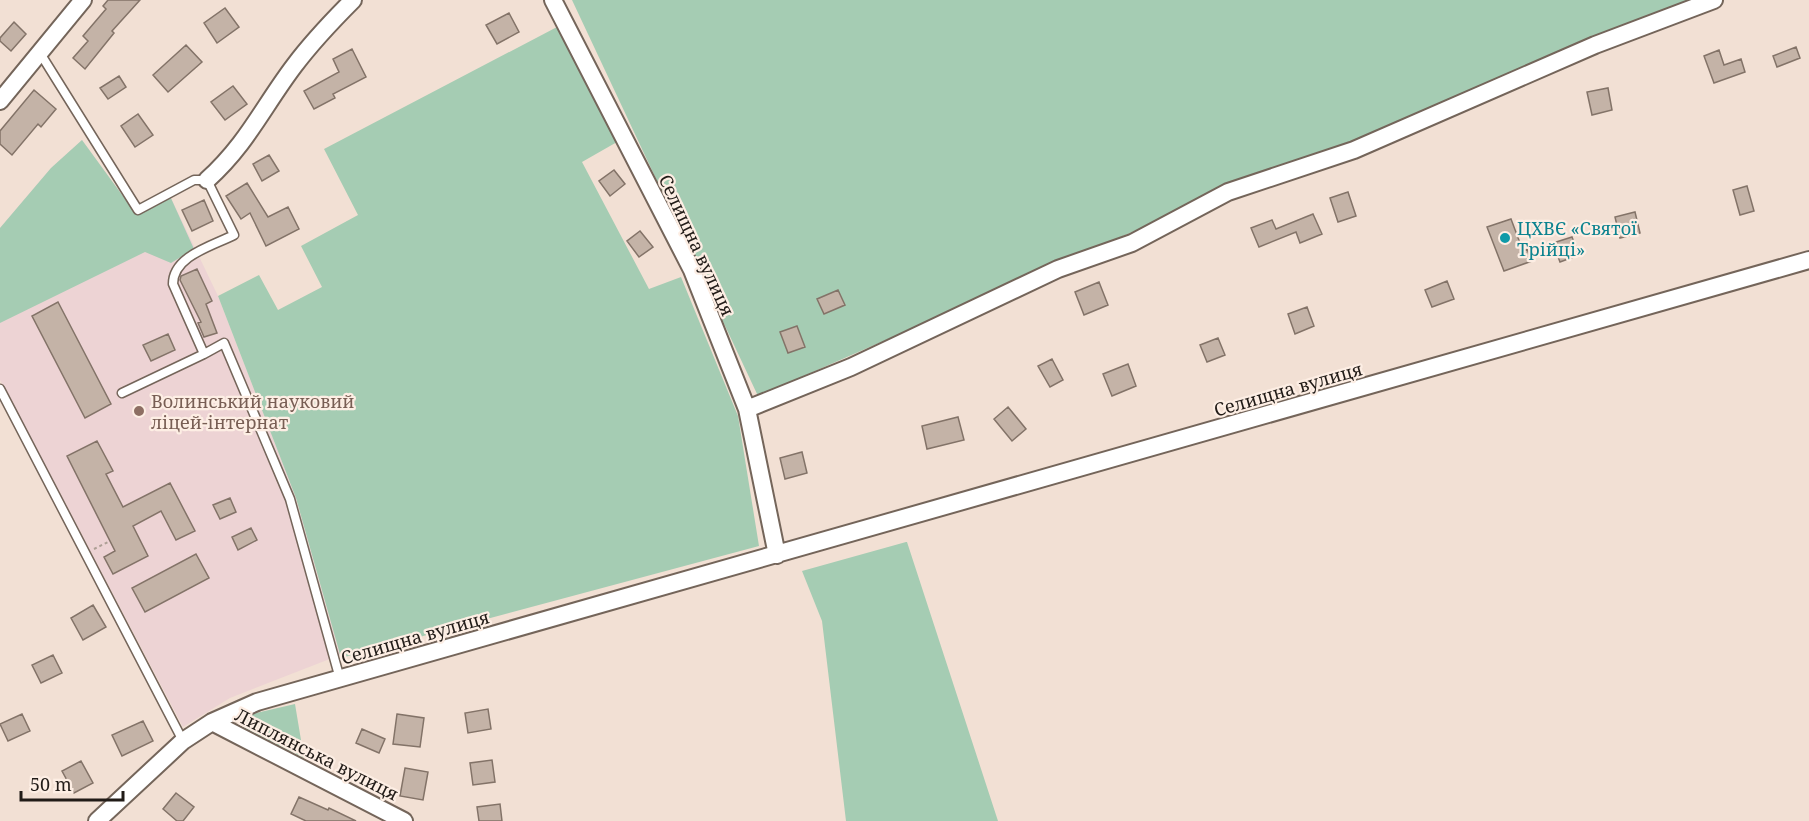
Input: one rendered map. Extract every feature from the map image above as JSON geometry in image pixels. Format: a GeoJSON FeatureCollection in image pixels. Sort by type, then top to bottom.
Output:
{"type":"FeatureCollection","features":[{"type":"Feature","properties":{"kind":"street"},"geometry":{"type":"LineString","coordinates":[[0,101],[83,0]]}},
{"type":"Feature","properties":{"kind":"street"},"geometry":{"type":"LineString","coordinates":[[207,180],[233,157],[293,67],[325,28],[353,0]]}},
{"type":"Feature","properties":{"kind":"street","name":"Селищна вулиця"},"geometry":{"type":"LineString","coordinates":[[553,0],[692,270],[747,409],[777,555]]}},
{"type":"Feature","properties":{"kind":"street"},"geometry":{"type":"LineString","coordinates":[[747,409],[851,367],[1058,269],[1132,243],[1228,192],[1354,150],[1595,45],[1714,0]]}},
{"type":"Feature","properties":{"kind":"street","name":"Селищна вулиця"},"geometry":{"type":"LineString","coordinates":[[97,821],[183,741],[212,722],[257,702],[1809,260]]}},
{"type":"Feature","properties":{"kind":"street","name":"Липлянська вулиця"},"geometry":{"type":"LineString","coordinates":[[212,722],[404,821]]}},
{"type":"Feature","properties":{"kind":"lane"},"geometry":{"type":"LineString","coordinates":[[40,53],[138,210],[194,180],[207,180],[234,235],[180,262],[173,273],[173,284],[204,354]]}},
{"type":"Feature","properties":{"kind":"lane"},"geometry":{"type":"LineString","coordinates":[[122,393],[224,343],[290,499],[340,679]]}},
{"type":"Feature","properties":{"kind":"lane"},"geometry":{"type":"LineString","coordinates":[[0,389],[183,741]]}},
{"type":"Feature","properties":{"kind":"path"},"geometry":{"type":"LineString","coordinates":[[87,553],[110,541]]}},
{"type":"Feature","properties":{"kind":"shaded area","name":"Волинський науковий ліцей-інтернат"},"geometry":{"type":"Polygon","coordinates":[[[82,140],[136,214],[170,196],[218,296],[296,498],[340,655],[230,698],[183,727],[0,380],[0,228],[51,168],[82,140]]]}},
{"type":"Feature","properties":{"kind":"green space"},"geometry":{"type":"Polygon","coordinates":[[[572,0],[1706,0],[1230,189],[758,396],[572,0]]]}},
{"type":"Feature","properties":{"kind":"green space"},"geometry":{"type":"Polygon","coordinates":[[[557,27],[617,142],[582,162],[649,289],[681,277],[738,416],[759,546],[341,658],[296,498],[218,296],[259,275],[278,310],[322,287],[301,246],[358,215],[324,149],[557,27]]]}},
{"type":"Feature","properties":{"kind":"green space"},"geometry":{"type":"Polygon","coordinates":[[[82,140],[136,214],[170,196],[194,249],[171,263],[145,252],[0,323],[0,228],[51,168],[82,140]]]}},
{"type":"Feature","properties":{"kind":"green space"},"geometry":{"type":"Polygon","coordinates":[[[907,542],[998,821],[846,821],[822,621],[802,571],[907,542]]]}},
{"type":"Feature","properties":{"kind":"green space"},"geometry":{"type":"Polygon","coordinates":[[[295,704],[304,758],[243,728],[243,716],[295,704]]]}},
{"type":"Feature","properties":{"kind":"building"},"geometry":{"type":"Polygon","coordinates":[[[108,0],[140,0],[112,31],[114,33],[85,69],[73,58],[88,41],[83,36],[106,9],[103,6],[108,0]]]}},
{"type":"Feature","properties":{"kind":"building"},"geometry":{"type":"Polygon","coordinates":[[[225,8],[239,27],[217,43],[204,23],[225,8]]]}},
{"type":"Feature","properties":{"kind":"building"},"geometry":{"type":"Polygon","coordinates":[[[509,13],[519,32],[497,44],[486,25],[509,13]]]}},
{"type":"Feature","properties":{"kind":"building"},"geometry":{"type":"Polygon","coordinates":[[[14,22],[26,34],[11,51],[0,41],[0,38],[14,22]]]}},
{"type":"Feature","properties":{"kind":"building"},"geometry":{"type":"Polygon","coordinates":[[[186,45],[202,62],[168,92],[153,75],[186,45]]]}},
{"type":"Feature","properties":{"kind":"building"},"geometry":{"type":"Polygon","coordinates":[[[1796,47],[1800,58],[1777,67],[1773,56],[1796,47]]]}},
{"type":"Feature","properties":{"kind":"building"},"geometry":{"type":"Polygon","coordinates":[[[352,49],[366,77],[333,94],[335,98],[314,109],[304,91],[339,72],[333,59],[352,49]]]}},
{"type":"Feature","properties":{"kind":"building"},"geometry":{"type":"Polygon","coordinates":[[[1719,50],[1724,65],[1741,59],[1745,72],[1714,83],[1704,56],[1719,50]]]}},
{"type":"Feature","properties":{"kind":"building"},"geometry":{"type":"Polygon","coordinates":[[[119,76],[126,87],[108,99],[100,88],[119,76]]]}},
{"type":"Feature","properties":{"kind":"building"},"geometry":{"type":"Polygon","coordinates":[[[233,86],[247,104],[225,120],[211,102],[233,86]]]}},
{"type":"Feature","properties":{"kind":"building"},"geometry":{"type":"Polygon","coordinates":[[[1608,88],[1612,110],[1592,115],[1587,92],[1608,88]]]}},
{"type":"Feature","properties":{"kind":"building"},"geometry":{"type":"Polygon","coordinates":[[[34,90],[56,109],[41,127],[38,124],[12,155],[0,144],[0,131],[34,90]]]}},
{"type":"Feature","properties":{"kind":"building"},"geometry":{"type":"Polygon","coordinates":[[[138,114],[153,135],[135,147],[121,126],[138,114]]]}},
{"type":"Feature","properties":{"kind":"building"},"geometry":{"type":"Polygon","coordinates":[[[269,155],[279,171],[262,181],[253,164],[269,155]]]}},
{"type":"Feature","properties":{"kind":"building"},"geometry":{"type":"Polygon","coordinates":[[[614,170],[625,184],[610,196],[599,181],[614,170]]]}},
{"type":"Feature","properties":{"kind":"building"},"geometry":{"type":"Polygon","coordinates":[[[247,183],[268,217],[288,207],[299,229],[266,246],[250,213],[241,219],[226,196],[247,183]]]}},
{"type":"Feature","properties":{"kind":"building"},"geometry":{"type":"Polygon","coordinates":[[[1747,186],[1754,211],[1740,215],[1733,190],[1747,186]]]}},
{"type":"Feature","properties":{"kind":"building"},"geometry":{"type":"Polygon","coordinates":[[[1348,192],[1356,216],[1338,222],[1330,198],[1348,192]]]}},
{"type":"Feature","properties":{"kind":"building"},"geometry":{"type":"Polygon","coordinates":[[[204,200],[213,221],[192,231],[182,210],[204,200]]]}},
{"type":"Feature","properties":{"kind":"building"},"geometry":{"type":"Polygon","coordinates":[[[1635,212],[1640,233],[1620,238],[1615,217],[1635,212]]]}},
{"type":"Feature","properties":{"kind":"building"},"geometry":{"type":"Polygon","coordinates":[[[1313,214],[1322,234],[1300,243],[1296,232],[1259,247],[1251,228],[1272,220],[1276,229],[1313,214]]]}},
{"type":"Feature","properties":{"kind":"building","name":"ЦХВЄ «Святої Трійці»"},"geometry":{"type":"Polygon","coordinates":[[[1511,219],[1523,251],[1527,249],[1532,261],[1504,271],[1487,227],[1511,219]]]}},
{"type":"Feature","properties":{"kind":"building"},"geometry":{"type":"Polygon","coordinates":[[[640,231],[653,247],[639,257],[627,241],[640,231]]]}},
{"type":"Feature","properties":{"kind":"building"},"geometry":{"type":"Polygon","coordinates":[[[1572,237],[1579,255],[1560,262],[1553,243],[1572,237]]]}},
{"type":"Feature","properties":{"kind":"building"},"geometry":{"type":"Polygon","coordinates":[[[197,269],[212,301],[206,304],[217,333],[204,337],[198,323],[201,322],[180,280],[181,276],[197,269]]]}},
{"type":"Feature","properties":{"kind":"building"},"geometry":{"type":"Polygon","coordinates":[[[1447,281],[1454,299],[1432,307],[1425,290],[1447,281]]]}},
{"type":"Feature","properties":{"kind":"building"},"geometry":{"type":"Polygon","coordinates":[[[1099,282],[1108,305],[1084,315],[1075,292],[1099,282]]]}},
{"type":"Feature","properties":{"kind":"building"},"geometry":{"type":"Polygon","coordinates":[[[838,290],[845,305],[824,314],[817,299],[838,290]]]}},
{"type":"Feature","properties":{"kind":"building"},"geometry":{"type":"Polygon","coordinates":[[[58,302],[111,404],[85,418],[32,316],[58,302]]]}},
{"type":"Feature","properties":{"kind":"building"},"geometry":{"type":"Polygon","coordinates":[[[1307,307],[1314,326],[1295,334],[1288,314],[1307,307]]]}},
{"type":"Feature","properties":{"kind":"building"},"geometry":{"type":"Polygon","coordinates":[[[797,326],[805,347],[788,353],[780,332],[797,326]]]}},
{"type":"Feature","properties":{"kind":"building"},"geometry":{"type":"Polygon","coordinates":[[[168,334],[175,350],[151,361],[143,345],[168,334]]]}},
{"type":"Feature","properties":{"kind":"building"},"geometry":{"type":"Polygon","coordinates":[[[1218,338],[1225,355],[1207,362],[1200,345],[1218,338]]]}},
{"type":"Feature","properties":{"kind":"building"},"geometry":{"type":"Polygon","coordinates":[[[1052,359],[1063,380],[1050,387],[1038,366],[1052,359]]]}},
{"type":"Feature","properties":{"kind":"building"},"geometry":{"type":"Polygon","coordinates":[[[1128,364],[1136,386],[1112,396],[1103,374],[1128,364]]]}},
{"type":"Feature","properties":{"kind":"building"},"geometry":{"type":"Polygon","coordinates":[[[1008,407],[1026,429],[1012,441],[994,419],[1008,407]]]}},
{"type":"Feature","properties":{"kind":"building"},"geometry":{"type":"Polygon","coordinates":[[[958,417],[964,440],[927,449],[922,426],[958,417]]]}},
{"type":"Feature","properties":{"kind":"building"},"geometry":{"type":"Polygon","coordinates":[[[97,441],[113,471],[106,474],[123,507],[170,483],[195,531],[176,540],[161,511],[133,526],[148,556],[113,574],[104,557],[115,551],[67,456],[97,441]]]}},
{"type":"Feature","properties":{"kind":"building"},"geometry":{"type":"Polygon","coordinates":[[[802,452],[807,473],[785,479],[780,458],[802,452]]]}},
{"type":"Feature","properties":{"kind":"building"},"geometry":{"type":"Polygon","coordinates":[[[230,498],[236,512],[220,519],[213,505],[230,498]]]}},
{"type":"Feature","properties":{"kind":"building"},"geometry":{"type":"Polygon","coordinates":[[[251,528],[257,540],[238,550],[232,537],[251,528]]]}},
{"type":"Feature","properties":{"kind":"building"},"geometry":{"type":"Polygon","coordinates":[[[196,554],[209,578],[145,612],[132,588],[196,554]]]}},
{"type":"Feature","properties":{"kind":"building"},"geometry":{"type":"Polygon","coordinates":[[[93,605],[106,627],[83,640],[71,618],[93,605]]]}},
{"type":"Feature","properties":{"kind":"building"},"geometry":{"type":"Polygon","coordinates":[[[53,655],[62,673],[41,683],[32,665],[53,655]]]}},
{"type":"Feature","properties":{"kind":"building"},"geometry":{"type":"Polygon","coordinates":[[[488,709],[491,729],[468,733],[465,713],[488,709]]]}},
{"type":"Feature","properties":{"kind":"building"},"geometry":{"type":"Polygon","coordinates":[[[22,714],[30,731],[8,741],[0,724],[22,714]]]}},
{"type":"Feature","properties":{"kind":"building"},"geometry":{"type":"Polygon","coordinates":[[[397,714],[424,718],[420,747],[393,744],[397,714]]]}},
{"type":"Feature","properties":{"kind":"building"},"geometry":{"type":"Polygon","coordinates":[[[143,721],[153,741],[122,756],[112,735],[143,721]]]}},
{"type":"Feature","properties":{"kind":"building"},"geometry":{"type":"Polygon","coordinates":[[[362,729],[385,739],[379,753],[356,743],[362,729]]]}},
{"type":"Feature","properties":{"kind":"building"},"geometry":{"type":"Polygon","coordinates":[[[492,760],[495,782],[473,785],[470,763],[492,760]]]}},
{"type":"Feature","properties":{"kind":"building"},"geometry":{"type":"Polygon","coordinates":[[[81,761],[93,783],[74,793],[62,771],[81,761]]]}},
{"type":"Feature","properties":{"kind":"building"},"geometry":{"type":"Polygon","coordinates":[[[405,768],[428,772],[423,800],[400,796],[405,768]]]}},
{"type":"Feature","properties":{"kind":"building"},"geometry":{"type":"Polygon","coordinates":[[[176,793],[194,807],[183,821],[177,821],[163,809],[176,793]]]}},
{"type":"Feature","properties":{"kind":"building"},"geometry":{"type":"Polygon","coordinates":[[[299,797],[356,821],[306,821],[291,814],[299,797]]]}},
{"type":"Feature","properties":{"kind":"building"},"geometry":{"type":"Polygon","coordinates":[[[500,804],[502,821],[479,821],[477,807],[500,804]]]}},
{"type":"Feature","properties":{"kind":"place","name":"ЦХВЄ «Святої Трійці»"},"geometry":{"type":"Point","coordinates":[1505,238]}},
{"type":"Feature","properties":{"kind":"place","name":"Волинський науковий ліцей-інтернат"},"geometry":{"type":"Point","coordinates":[139,411]}}]}
